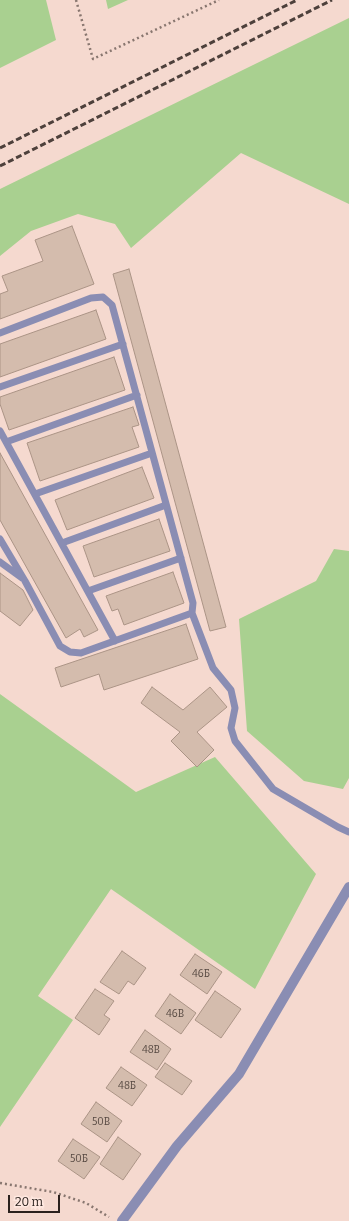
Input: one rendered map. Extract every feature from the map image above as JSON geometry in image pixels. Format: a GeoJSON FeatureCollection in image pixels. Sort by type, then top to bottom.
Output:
{"type":"FeatureCollection","features":[{"type":"Feature","properties":{"kind":"street"},"geometry":{"type":"LineString","coordinates":[[122,1221],[177,1146],[239,1074],[349,887]]}},
{"type":"Feature","properties":{"kind":"lane"},"geometry":{"type":"LineString","coordinates":[[0,333],[91,298],[103,298],[112,305],[193,603],[192,613],[213,668],[231,690],[235,708],[231,728],[235,741],[273,789],[338,828],[349,832]]}},
{"type":"Feature","properties":{"kind":"lane"},"geometry":{"type":"LineString","coordinates":[[0,387],[123,344]]}},
{"type":"Feature","properties":{"kind":"lane"},"geometry":{"type":"LineString","coordinates":[[6,442],[137,395]]}},
{"type":"Feature","properties":{"kind":"lane"},"geometry":{"type":"LineString","coordinates":[[0,431],[115,641]]}},
{"type":"Feature","properties":{"kind":"lane"},"geometry":{"type":"LineString","coordinates":[[35,494],[152,453]]}},
{"type":"Feature","properties":{"kind":"lane"},"geometry":{"type":"LineString","coordinates":[[62,543],[166,506]]}},
{"type":"Feature","properties":{"kind":"lane"},"geometry":{"type":"LineString","coordinates":[[0,539],[25,581],[60,646],[70,652],[81,653],[192,613]]}},
{"type":"Feature","properties":{"kind":"lane"},"geometry":{"type":"LineString","coordinates":[[88,591],[181,558]]}},
{"type":"Feature","properties":{"kind":"lane"},"geometry":{"type":"LineString","coordinates":[[0,562],[25,581]]}},
{"type":"Feature","properties":{"kind":"path"},"geometry":{"type":"LineString","coordinates":[[76,0],[93,59],[219,0]]}},
{"type":"Feature","properties":{"kind":"path"},"geometry":{"type":"LineString","coordinates":[[0,1183],[53,1192],[86,1203],[110,1217]]}},
{"type":"Feature","properties":{"kind":"green space"},"geometry":{"type":"Polygon","coordinates":[[[0,0],[46,0],[56,40],[0,68],[0,0]]]}},
{"type":"Feature","properties":{"kind":"green space"},"geometry":{"type":"Polygon","coordinates":[[[106,0],[128,0],[108,9],[106,0]]]}},
{"type":"Feature","properties":{"kind":"green space"},"geometry":{"type":"Polygon","coordinates":[[[349,18],[349,204],[241,153],[131,248],[115,224],[78,214],[31,231],[0,256],[0,189],[349,18]]]}},
{"type":"Feature","properties":{"kind":"green space"},"geometry":{"type":"Polygon","coordinates":[[[334,549],[349,551],[349,778],[343,789],[304,781],[247,731],[239,619],[316,581],[334,549]]]}},
{"type":"Feature","properties":{"kind":"green space"},"geometry":{"type":"Polygon","coordinates":[[[0,694],[136,792],[215,757],[316,874],[255,989],[111,889],[38,996],[73,1020],[0,1127],[0,694]]]}},
{"type":"Feature","properties":{"kind":"building"},"geometry":{"type":"Polygon","coordinates":[[[72,226],[94,284],[0,319],[0,294],[8,291],[2,276],[43,261],[35,240],[72,226]]]}},
{"type":"Feature","properties":{"kind":"building"},"geometry":{"type":"Polygon","coordinates":[[[129,269],[226,627],[210,631],[113,274],[129,269]]]}},
{"type":"Feature","properties":{"kind":"building"},"geometry":{"type":"Polygon","coordinates":[[[96,310],[106,339],[0,377],[0,344],[96,310]]]}},
{"type":"Feature","properties":{"kind":"building"},"geometry":{"type":"Polygon","coordinates":[[[114,357],[125,390],[9,430],[0,404],[0,397],[114,357]]]}},
{"type":"Feature","properties":{"kind":"building"},"geometry":{"type":"Polygon","coordinates":[[[133,407],[139,425],[132,427],[139,447],[40,481],[27,443],[133,407]]]}},
{"type":"Feature","properties":{"kind":"building"},"geometry":{"type":"Polygon","coordinates":[[[0,453],[98,630],[84,637],[80,629],[66,638],[0,520],[0,453]]]}},
{"type":"Feature","properties":{"kind":"building"},"geometry":{"type":"Polygon","coordinates":[[[142,467],[154,498],[67,530],[55,500],[142,467]]]}},
{"type":"Feature","properties":{"kind":"building"},"geometry":{"type":"Polygon","coordinates":[[[159,519],[170,551],[94,577],[83,546],[159,519]]]}},
{"type":"Feature","properties":{"kind":"building"},"geometry":{"type":"Polygon","coordinates":[[[173,572],[184,603],[124,625],[118,609],[112,611],[106,596],[173,572]]]}},
{"type":"Feature","properties":{"kind":"building"},"geometry":{"type":"Polygon","coordinates":[[[0,573],[23,590],[33,610],[20,626],[0,611],[0,573]]]}},
{"type":"Feature","properties":{"kind":"building"},"geometry":{"type":"Polygon","coordinates":[[[186,624],[198,659],[104,690],[99,674],[61,687],[55,668],[186,624]]]}},
{"type":"Feature","properties":{"kind":"building"},"geometry":{"type":"Polygon","coordinates":[[[152,687],[183,710],[210,687],[227,707],[197,732],[214,750],[197,767],[171,741],[180,732],[141,703],[152,687]]]}},
{"type":"Feature","properties":{"kind":"building"},"geometry":{"type":"Polygon","coordinates":[[[122,951],[146,968],[134,985],[128,981],[119,994],[100,982],[122,951]]]}},
{"type":"Feature","properties":{"kind":"building"},"geometry":{"type":"Polygon","coordinates":[[[195,954],[222,972],[207,994],[180,975],[195,954]]]}},
{"type":"Feature","properties":{"kind":"building"},"geometry":{"type":"Polygon","coordinates":[[[95,989],[114,1001],[104,1015],[110,1019],[99,1035],[75,1018],[95,989]]]}},
{"type":"Feature","properties":{"kind":"building"},"geometry":{"type":"Polygon","coordinates":[[[215,991],[241,1009],[221,1038],[195,1020],[215,991]]]}},
{"type":"Feature","properties":{"kind":"building"},"geometry":{"type":"Polygon","coordinates":[[[170,994],[196,1013],[181,1034],[155,1016],[170,994]]]}},
{"type":"Feature","properties":{"kind":"building"},"geometry":{"type":"Polygon","coordinates":[[[145,1030],[171,1049],[157,1070],[130,1052],[145,1030]]]}},
{"type":"Feature","properties":{"kind":"building"},"geometry":{"type":"Polygon","coordinates":[[[165,1063],[192,1081],[182,1095],[155,1077],[165,1063]]]}},
{"type":"Feature","properties":{"kind":"building"},"geometry":{"type":"Polygon","coordinates":[[[121,1067],[147,1085],[132,1106],[106,1088],[121,1067]]]}},
{"type":"Feature","properties":{"kind":"building"},"geometry":{"type":"Polygon","coordinates":[[[96,1102],[122,1121],[107,1142],[81,1124],[96,1102]]]}},
{"type":"Feature","properties":{"kind":"building"},"geometry":{"type":"Polygon","coordinates":[[[118,1137],[141,1154],[123,1180],[100,1164],[118,1137]]]}},
{"type":"Feature","properties":{"kind":"building"},"geometry":{"type":"Polygon","coordinates":[[[73,1139],[100,1157],[84,1179],[58,1161],[73,1139]]]}},
{"type":"Feature","properties":{"kind":"railway"},"geometry":{"type":"LineString","coordinates":[[0,148],[297,0]]}},
{"type":"Feature","properties":{"kind":"railway"},"geometry":{"type":"LineString","coordinates":[[0,166],[332,0]]}}]}
